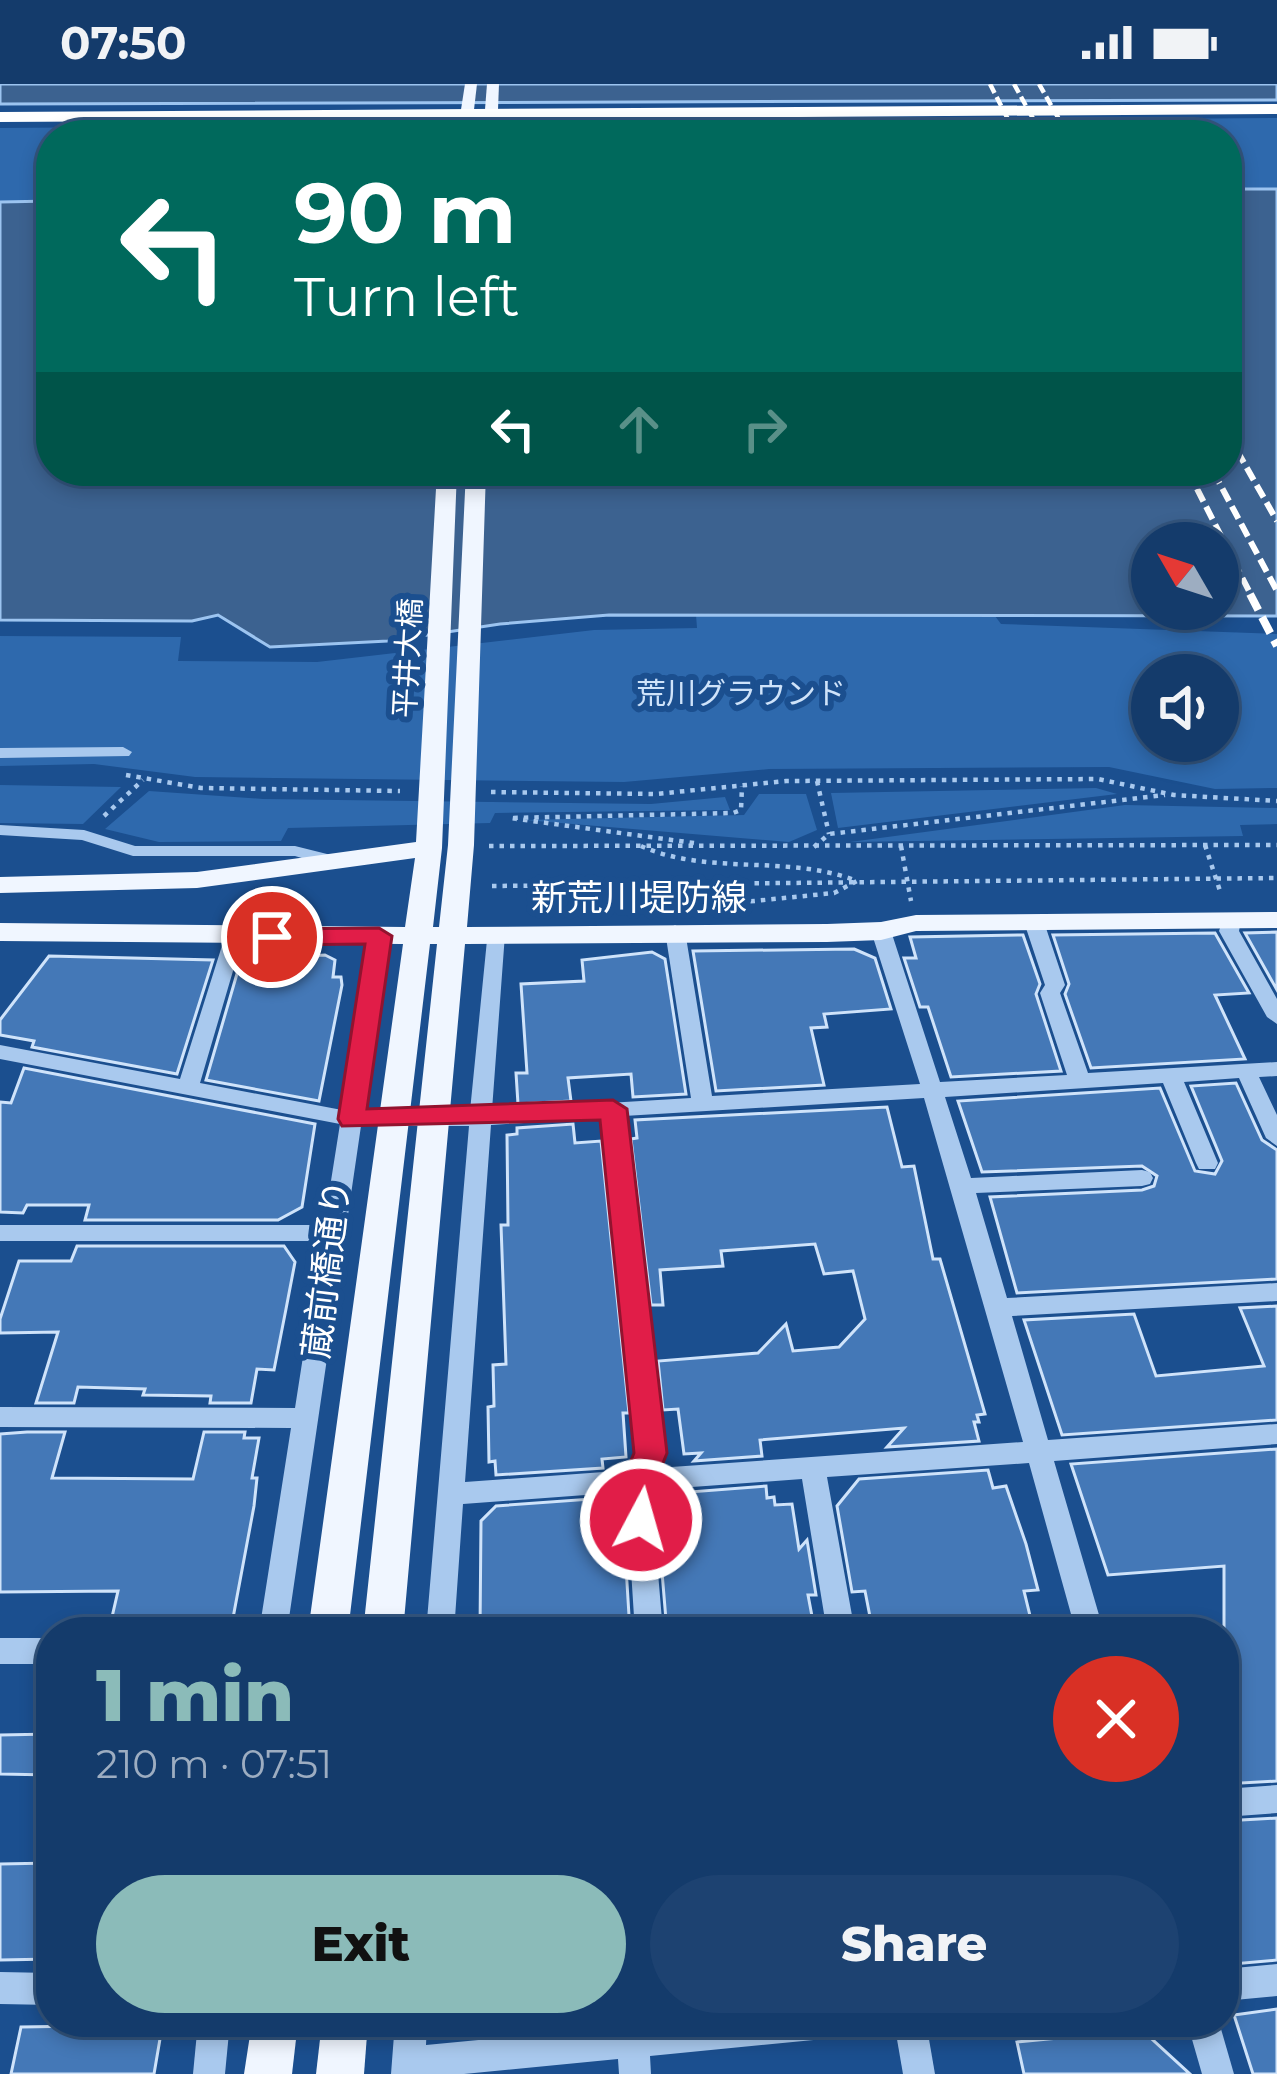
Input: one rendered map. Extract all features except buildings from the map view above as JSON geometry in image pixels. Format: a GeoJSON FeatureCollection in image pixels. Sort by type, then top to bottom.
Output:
{"type":"FeatureCollection","features":[{"type":"Feature","properties":{"kind":"highway"},"geometry":{"type":"LineString","coordinates":[[0,121],[492,107]]}},
{"type":"Feature","properties":{"kind":"highway"},"geometry":{"type":"LineString","coordinates":[[160,120],[1277,113]]}},
{"type":"Feature","properties":{"kind":"highway"},"geometry":{"type":"LineString","coordinates":[[0,121],[36,121]]}},
{"type":"Feature","properties":{"kind":"highway"},"geometry":{"type":"LineString","coordinates":[[0,121],[36,122]]}},
{"type":"Feature","properties":{"kind":"main road"},"geometry":{"type":"LineString","coordinates":[[466,120],[471,84]]}},
{"type":"Feature","properties":{"kind":"main road"},"geometry":{"type":"LineString","coordinates":[[491,120],[494,84]]}},
{"type":"Feature","properties":{"kind":"main road","name":"平井大橋"},"geometry":{"type":"LineString","coordinates":[[445,846],[447,486]]}},
{"type":"Feature","properties":{"kind":"main road","name":"平井大橋"},"geometry":{"type":"LineString","coordinates":[[445,846],[475,486]]}},
{"type":"Feature","properties":{"kind":"main road"},"geometry":{"type":"LineString","coordinates":[[0,885],[197,880],[445,846],[384,1617]]}},
{"type":"Feature","properties":{"kind":"main road","name":"蔵前橋通り"},"geometry":{"type":"LineString","coordinates":[[330,1617],[445,846]]}},
{"type":"Feature","properties":{"kind":"main road","name":"新荒川堤防線"},"geometry":{"type":"LineString","coordinates":[[0,932],[379,936],[881,931],[916,923],[1277,920]]}},
{"type":"Feature","properties":{"kind":"main road"},"geometry":{"type":"LineString","coordinates":[[268,2074],[273,2037]]}},
{"type":"Feature","properties":{"kind":"main road"},"geometry":{"type":"LineString","coordinates":[[340,2074],[344,2037]]}},
{"type":"Feature","properties":{"kind":"street"},"geometry":{"type":"LineString","coordinates":[[0,753],[123,752]]}},
{"type":"Feature","properties":{"kind":"street"},"geometry":{"type":"LineString","coordinates":[[0,830],[84,835],[133,851],[295,851],[329,860]]}},
{"type":"Feature","properties":{"kind":"street"},"geometry":{"type":"LineString","coordinates":[[1231,920],[1229,931],[1277,1017]]}},
{"type":"Feature","properties":{"kind":"street"},"geometry":{"type":"LineString","coordinates":[[1034,922],[1055,986],[1050,993],[1080,1082]]}},
{"type":"Feature","properties":{"kind":"street"},"geometry":{"type":"LineString","coordinates":[[674,931],[703,1104]]}},
{"type":"Feature","properties":{"kind":"street"},"geometry":{"type":"LineString","coordinates":[[881,931],[963,1186],[1086,1617]]}},
{"type":"Feature","properties":{"kind":"street"},"geometry":{"type":"LineString","coordinates":[[441,1617],[495,934]]}},
{"type":"Feature","properties":{"kind":"street"},"geometry":{"type":"LineString","coordinates":[[275,1617],[379,936]]}},
{"type":"Feature","properties":{"kind":"street"},"geometry":{"type":"LineString","coordinates":[[188,1088],[233,937]]}},
{"type":"Feature","properties":{"kind":"street"},"geometry":{"type":"LineString","coordinates":[[1,1056],[352,1119],[478,1118],[1277,1069]]}},
{"type":"Feature","properties":{"kind":"street"},"geometry":{"type":"LineString","coordinates":[[1246,1071],[1277,1138]]}},
{"type":"Feature","properties":{"kind":"street"},"geometry":{"type":"LineString","coordinates":[[1171,1076],[1207,1163]]}},
{"type":"Feature","properties":{"kind":"street"},"geometry":{"type":"LineString","coordinates":[[613,1109],[650,1453],[638,1483],[649,1617]]}},
{"type":"Feature","properties":{"kind":"street"},"geometry":{"type":"LineString","coordinates":[[963,1186],[1142,1178]]}},
{"type":"Feature","properties":{"kind":"street"},"geometry":{"type":"LineString","coordinates":[[0,1233],[334,1233]]}},
{"type":"Feature","properties":{"kind":"street"},"geometry":{"type":"LineString","coordinates":[[998,1308],[1277,1292]]}},
{"type":"Feature","properties":{"kind":"street"},"geometry":{"type":"LineString","coordinates":[[0,1417],[305,1418]]}},
{"type":"Feature","properties":{"kind":"street"},"geometry":{"type":"LineString","coordinates":[[450,1494],[1277,1434]]}},
{"type":"Feature","properties":{"kind":"street"},"geometry":{"type":"LineString","coordinates":[[813,1471],[839,1617]]}},
{"type":"Feature","properties":{"kind":"street"},"geometry":{"type":"LineString","coordinates":[[0,1651],[36,1651]]}},
{"type":"Feature","properties":{"kind":"street"},"geometry":{"type":"LineString","coordinates":[[1239,1802],[1277,1799]]}},
{"type":"Feature","properties":{"kind":"street"},"geometry":{"type":"LineString","coordinates":[[1239,1984],[1277,1980]]}},
{"type":"Feature","properties":{"kind":"street"},"geometry":{"type":"LineString","coordinates":[[0,1988],[36,1989]]}},
{"type":"Feature","properties":{"kind":"street"},"geometry":{"type":"LineString","coordinates":[[209,2074],[213,2037]]}},
{"type":"Feature","properties":{"kind":"street"},"geometry":{"type":"LineString","coordinates":[[410,2037],[407,2068],[634,2058],[668,2037]]}},
{"type":"Feature","properties":{"kind":"street"},"geometry":{"type":"LineString","coordinates":[[913,2037],[919,2074]]}},
{"type":"Feature","properties":{"kind":"street"},"geometry":{"type":"LineString","coordinates":[[1207,2037],[1218,2074]]}},
{"type":"Feature","properties":{"kind":"path"},"geometry":{"type":"LineString","coordinates":[[106,776],[201,788],[417,791]]}},
{"type":"Feature","properties":{"kind":"path"},"geometry":{"type":"LineString","coordinates":[[84,835],[144,779]]}},
{"type":"Feature","properties":{"kind":"path"},"geometry":{"type":"LineString","coordinates":[[489,792],[656,794],[817,781],[1110,779],[1174,795]]}},
{"type":"Feature","properties":{"kind":"path"},"geometry":{"type":"LineString","coordinates":[[817,781],[829,834]]}},
{"type":"Feature","properties":{"kind":"path"},"geometry":{"type":"LineString","coordinates":[[716,846],[510,818],[733,813],[741,810],[742,786]]}},
{"type":"Feature","properties":{"kind":"path"},"geometry":{"type":"LineString","coordinates":[[814,847],[829,834],[1174,795],[1277,801]]}},
{"type":"Feature","properties":{"kind":"path"},"geometry":{"type":"LineString","coordinates":[[1204,845],[1231,920]]}},
{"type":"Feature","properties":{"kind":"path"},"geometry":{"type":"LineString","coordinates":[[445,846],[1277,845]]}},
{"type":"Feature","properties":{"kind":"path"},"geometry":{"type":"LineString","coordinates":[[641,846],[668,858],[829,869],[856,881]]}},
{"type":"Feature","properties":{"kind":"path"},"geometry":{"type":"LineString","coordinates":[[901,846],[906,880]]}},
{"type":"Feature","properties":{"kind":"path"},"geometry":{"type":"LineString","coordinates":[[492,886],[1277,878]]}},
{"type":"Feature","properties":{"kind":"path"},"geometry":{"type":"LineString","coordinates":[[721,904],[834,893],[856,881]]}},
{"type":"Feature","properties":{"kind":"green space"},"geometry":{"type":"Polygon","coordinates":[[[1277,118],[1277,189],[1242,189],[1242,120],[1022,120],[1277,118]]]}},
{"type":"Feature","properties":{"kind":"green space"},"geometry":{"type":"Polygon","coordinates":[[[0,128],[36,128],[36,201],[0,202],[0,128]]]}},
{"type":"Feature","properties":{"kind":"green space","name":"荒川グラウンド"},"geometry":{"type":"Polygon","coordinates":[[[948,614],[995,616],[1001,624],[1277,634],[1277,788],[1215,789],[1109,767],[769,769],[624,782],[195,777],[94,764],[0,766],[0,636],[181,637],[178,661],[317,662],[594,630],[697,628],[696,615],[948,614]]]}},
{"type":"Feature","properties":{"kind":"green space"},"geometry":{"type":"Polygon","coordinates":[[[0,785],[121,787],[83,824],[0,823],[0,785]]]}},
{"type":"Feature","properties":{"kind":"green space"},"geometry":{"type":"Polygon","coordinates":[[[1096,788],[1117,794],[838,828],[831,793],[1096,788]]]}},
{"type":"Feature","properties":{"kind":"green space"},"geometry":{"type":"Polygon","coordinates":[[[149,791],[263,799],[651,804],[725,797],[730,810],[495,813],[490,823],[288,828],[281,841],[159,842],[105,829],[149,791]]]}},
{"type":"Feature","properties":{"kind":"green space"},"geometry":{"type":"Polygon","coordinates":[[[759,794],[806,794],[817,830],[789,842],[525,820],[744,815],[759,794]]]}},
{"type":"Feature","properties":{"kind":"green space"},"geometry":{"type":"Polygon","coordinates":[[[1125,805],[1277,808],[1277,824],[1240,825],[1243,836],[850,842],[1125,805]]]}},
{"type":"Feature","properties":{"kind":"shaded area"},"geometry":{"type":"Polygon","coordinates":[[[0,84],[1277,84],[1277,100],[0,104],[0,84]]]}},
{"type":"Feature","properties":{"kind":"shaded area"},"geometry":{"type":"Polygon","coordinates":[[[1242,189],[1277,189],[1277,616],[1239,616],[1239,522],[1131,522],[1131,616],[609,615],[500,624],[388,641],[270,647],[218,615],[192,621],[0,620],[0,202],[36,201],[36,486],[1242,486],[1242,189]]]}},
{"type":"Feature","properties":{"kind":"railway"},"geometry":{"type":"LineString","coordinates":[[990,84],[1008,120]]}},
{"type":"Feature","properties":{"kind":"railway"},"geometry":{"type":"LineString","coordinates":[[1014,84],[1034,120]]}},
{"type":"Feature","properties":{"kind":"railway"},"geometry":{"type":"LineString","coordinates":[[1039,84],[1059,120]]}},
{"type":"Feature","properties":{"kind":"railway"},"geometry":{"type":"LineString","coordinates":[[1242,459],[1277,521]]}},
{"type":"Feature","properties":{"kind":"railway"},"geometry":{"type":"LineString","coordinates":[[1196,486],[1252,597]]}},
{"type":"Feature","properties":{"kind":"railway"},"geometry":{"type":"LineString","coordinates":[[1221,486],[1277,591]]}},
{"type":"Feature","properties":{"kind":"railway"},"geometry":{"type":"LineString","coordinates":[[1250,594],[1277,646]]}},
{"type":"Feature","properties":{"kind":"route"},"geometry":{"type":"LineString","coordinates":[[272,937],[379,936],[352,1119],[478,1118],[613,1109],[650,1453],[638,1483],[641,1520]]}}]}
